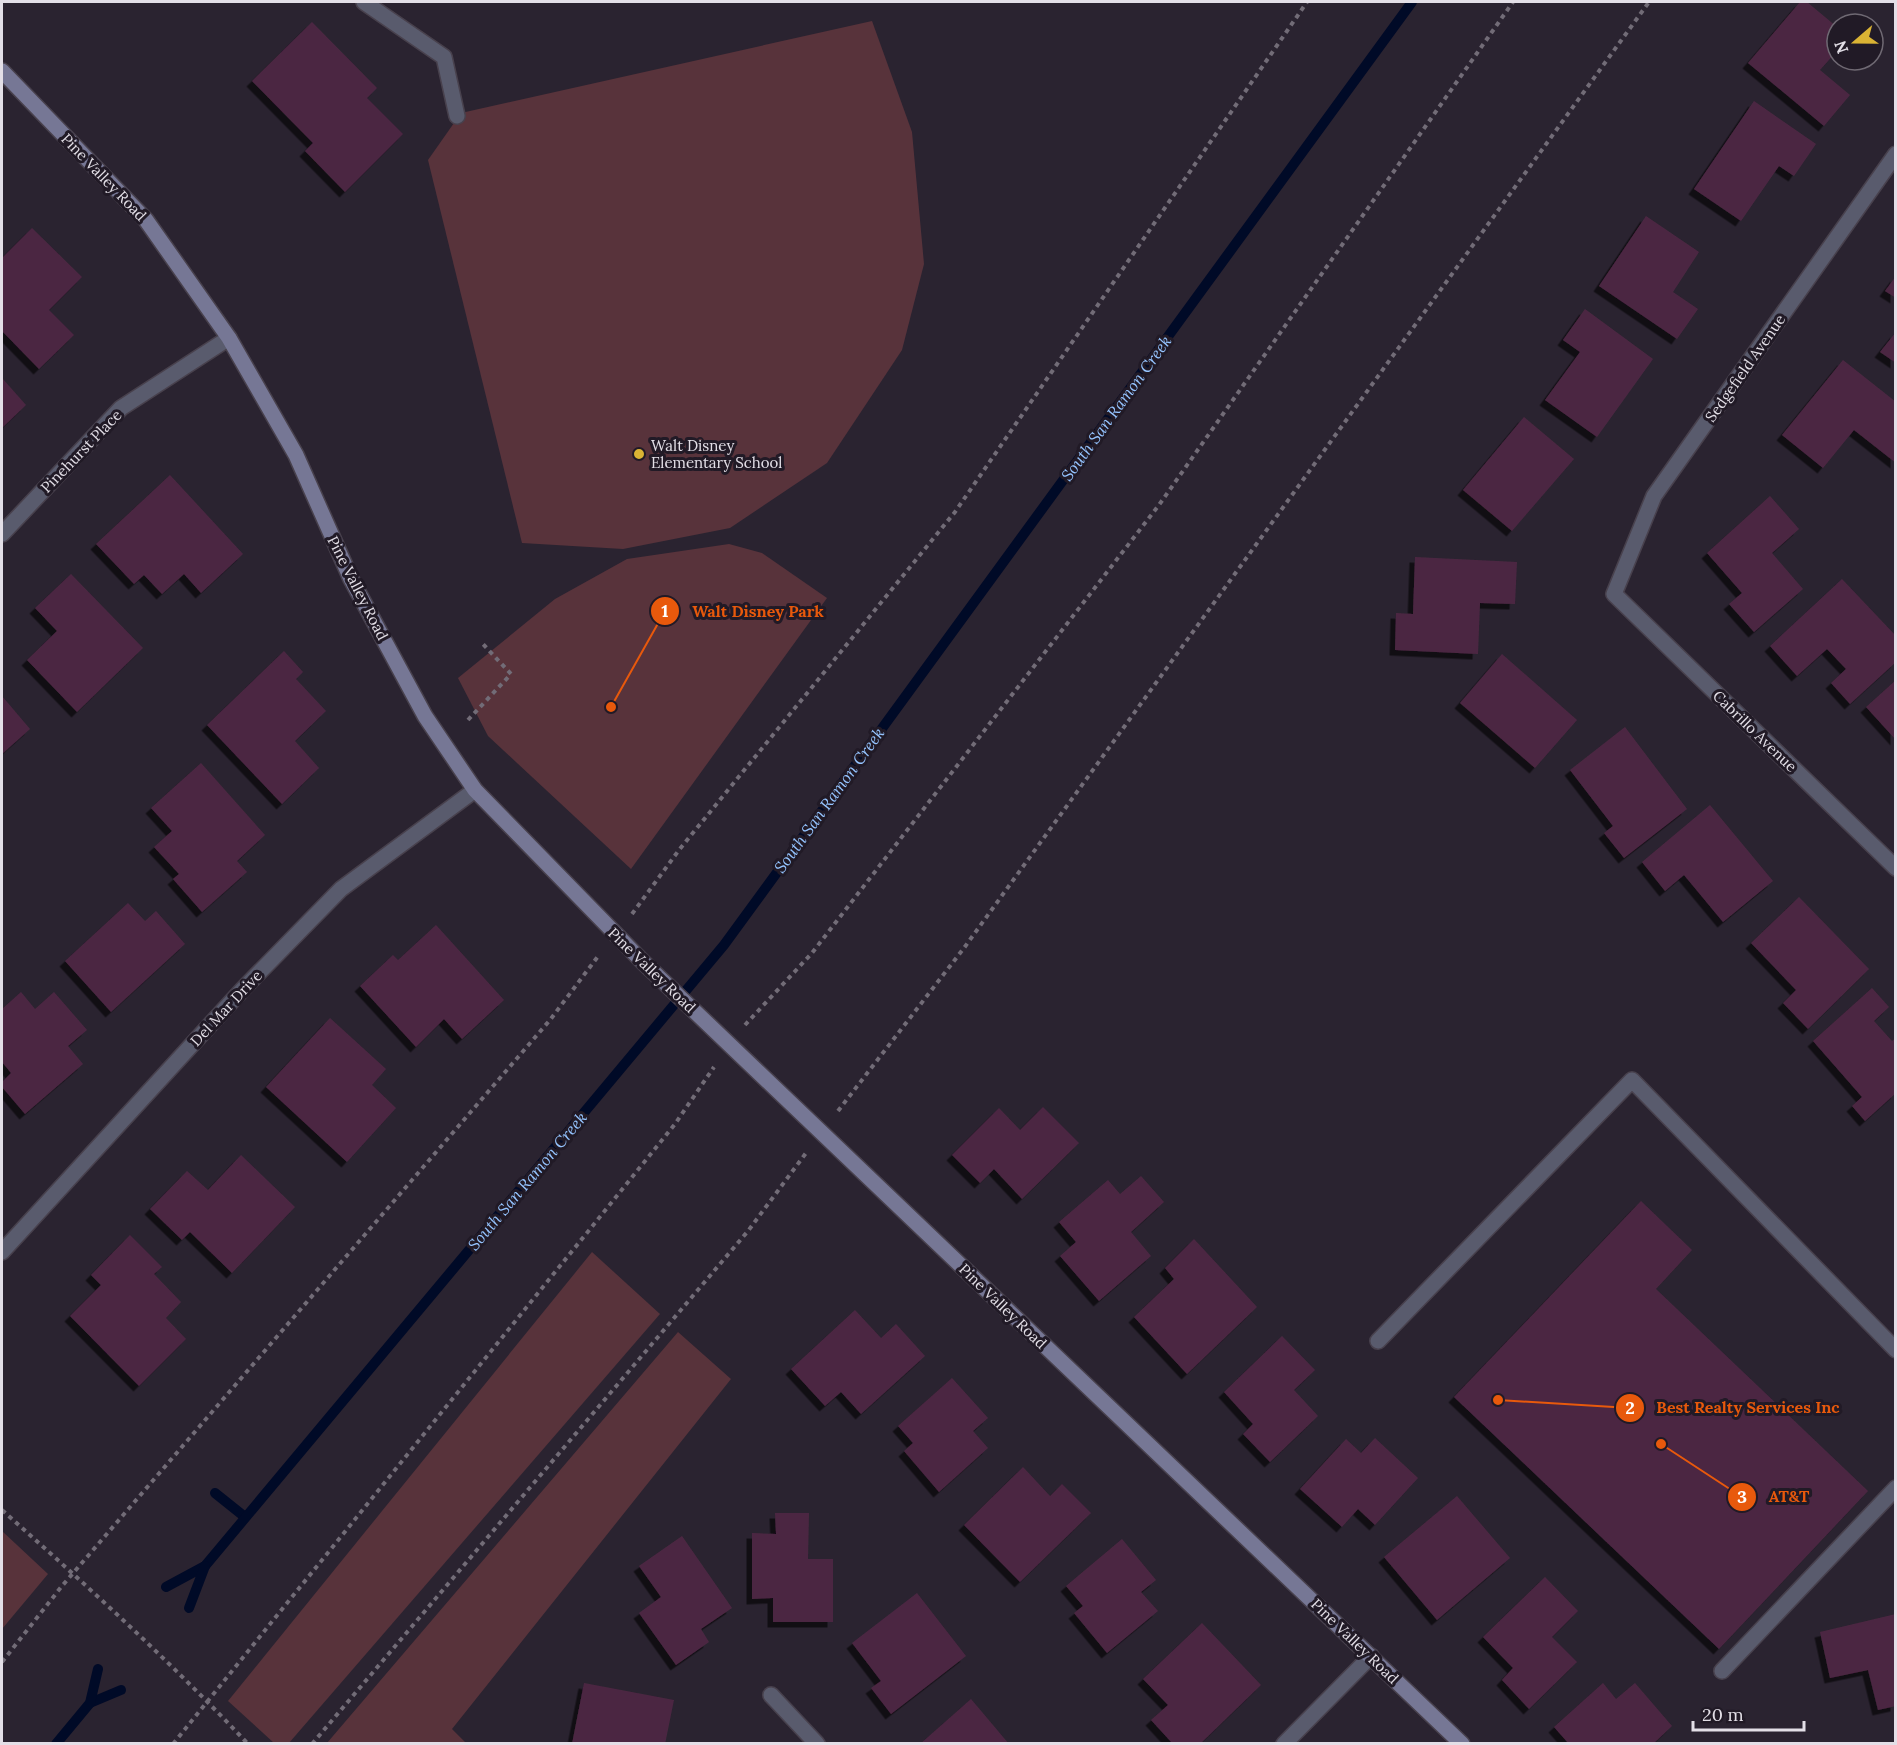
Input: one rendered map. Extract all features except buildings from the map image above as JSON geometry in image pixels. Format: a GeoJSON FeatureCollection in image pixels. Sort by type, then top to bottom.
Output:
{"type":"FeatureCollection","features":[{"type":"Feature","properties":{"kind":"street"},"geometry":{"type":"LineString","coordinates":[[364,2],[444,57],[457,116]]}},
{"type":"Feature","properties":{"kind":"street","name":"Pine Valley Road"},"geometry":{"type":"LineString","coordinates":[[2,71],[146,220],[230,338],[296,455],[351,579],[425,716],[474,790],[703,1020],[1462,1743]]}},
{"type":"Feature","properties":{"kind":"street","name":"Sedgefield Avenue"},"geometry":{"type":"LineString","coordinates":[[1614,594],[1654,496],[1896,154]]}},
{"type":"Feature","properties":{"kind":"street","name":"Pinehurst Place"},"geometry":{"type":"LineString","coordinates":[[2,534],[121,408],[230,338]]}},
{"type":"Feature","properties":{"kind":"street","name":"Cabrillo Avenue"},"geometry":{"type":"LineString","coordinates":[[1614,594],[1896,868]]}},
{"type":"Feature","properties":{"kind":"street","name":"Del Mar Drive"},"geometry":{"type":"LineString","coordinates":[[2,1252],[242,990],[341,889],[474,790]]}},
{"type":"Feature","properties":{"kind":"street"},"geometry":{"type":"LineString","coordinates":[[1378,1341],[1632,1080],[1896,1350]]}},
{"type":"Feature","properties":{"kind":"street"},"geometry":{"type":"LineString","coordinates":[[1722,1671],[1896,1488]]}},
{"type":"Feature","properties":{"kind":"street"},"geometry":{"type":"LineString","coordinates":[[1284,1743],[1371,1656]]}},
{"type":"Feature","properties":{"kind":"street"},"geometry":{"type":"LineString","coordinates":[[771,1695],[817,1743]]}},
{"type":"Feature","properties":{"kind":"path"},"geometry":{"type":"LineString","coordinates":[[2,1662],[74,1574],[550,1020],[679,850],[955,512],[1307,2]]}},
{"type":"Feature","properties":{"kind":"path"},"geometry":{"type":"LineString","coordinates":[[173,1743],[675,1124],[729,1044],[813,953],[1160,505],[1513,2]]}},
{"type":"Feature","properties":{"kind":"path"},"geometry":{"type":"LineString","coordinates":[[312,1743],[748,1231],[964,948],[1649,2]]}},
{"type":"Feature","properties":{"kind":"path"},"geometry":{"type":"LineString","coordinates":[[468,720],[511,674],[481,642]]}},
{"type":"Feature","properties":{"kind":"path"},"geometry":{"type":"LineString","coordinates":[[2,1510],[74,1574],[185,1679],[248,1743]]}},
{"type":"Feature","properties":{"kind":"shaded area"},"geometry":{"type":"Polygon","coordinates":[[[872,21],[912,132],[924,264],[902,350],[827,463],[730,528],[623,549],[522,543],[428,160],[461,113],[872,21]]]}},
{"type":"Feature","properties":{"kind":"shaded area"},"geometry":{"type":"Polygon","coordinates":[[[729,544],[762,553],[827,598],[631,869],[488,736],[458,678],[555,599],[627,559],[729,544]]]}},
{"type":"Feature","properties":{"kind":"shaded area"},"geometry":{"type":"Polygon","coordinates":[[[592,1252],[660,1314],[289,1743],[274,1743],[228,1701],[592,1252]]]}},
{"type":"Feature","properties":{"kind":"shaded area"},"geometry":{"type":"Polygon","coordinates":[[[678,1332],[731,1379],[452,1729],[466,1743],[327,1743],[678,1332]]]}},
{"type":"Feature","properties":{"kind":"shaded area"},"geometry":{"type":"Polygon","coordinates":[[[2,1531],[48,1574],[2,1629],[2,1531]]]}},
{"type":"Feature","properties":{"kind":"waterway","name":"South San Ramon Creek"},"geometry":{"type":"LineString","coordinates":[[166,1587],[205,1566],[724,945],[1412,2]]}},
{"type":"Feature","properties":{"kind":"waterway"},"geometry":{"type":"LineString","coordinates":[[215,1493],[245,1517]]}},
{"type":"Feature","properties":{"kind":"waterway","name":"South San Ramon Creek"},"geometry":{"type":"LineString","coordinates":[[189,1608],[205,1566]]}},
{"type":"Feature","properties":{"kind":"waterway","name":"South San Ramon Creek"},"geometry":{"type":"LineString","coordinates":[[56,1744],[90,1703],[98,1669]]}},
{"type":"Feature","properties":{"kind":"waterway","name":"South San Ramon Creek"},"geometry":{"type":"LineString","coordinates":[[90,1703],[121,1690]]}},
{"type":"Feature","properties":{"kind":"place","name":"Walt Disney Elementary School"},"geometry":{"type":"Point","coordinates":[639,454]}},
{"type":"Feature","properties":{"kind":"place","name":"Walt Disney Park"},"geometry":{"type":"Point","coordinates":[611,707]}},
{"type":"Feature","properties":{"kind":"place","name":"Best Realty Services Inc"},"geometry":{"type":"Point","coordinates":[1498,1400]}},
{"type":"Feature","properties":{"kind":"place","name":"AT&T"},"geometry":{"type":"Point","coordinates":[1661,1444]}}]}
